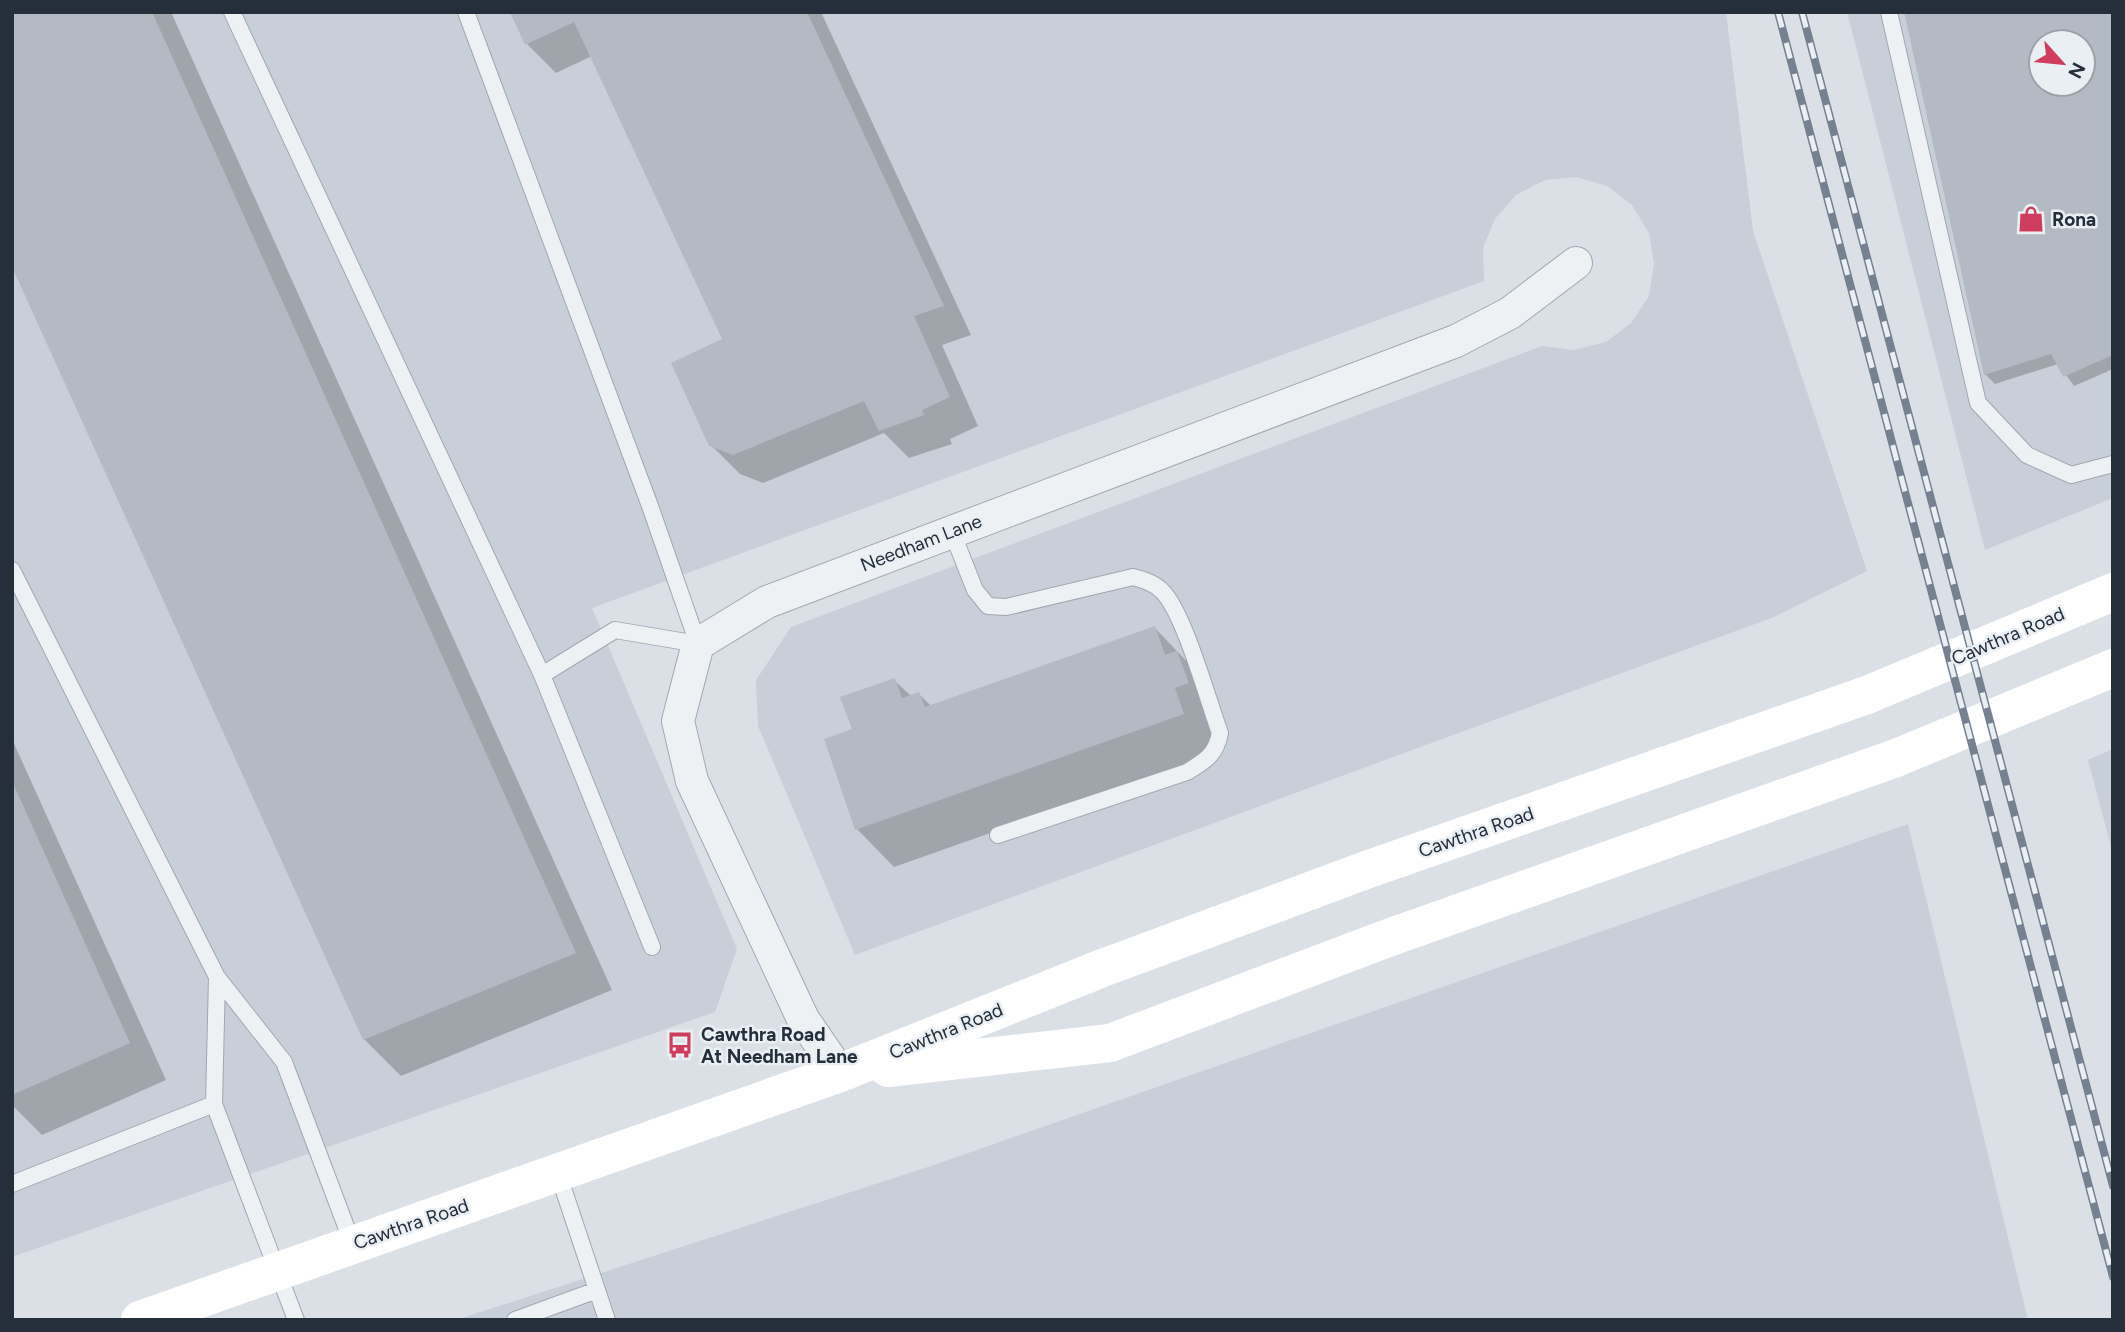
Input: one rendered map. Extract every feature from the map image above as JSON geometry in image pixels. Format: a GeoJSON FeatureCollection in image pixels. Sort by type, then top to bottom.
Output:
{"type":"FeatureCollection","features":[{"type":"Feature","properties":{"kind":"main road","name":"Cawthra Road"},"geometry":{"type":"LineString","coordinates":[[139,1320],[840,1073],[1100,969],[1366,870],[1867,695],[2113,592]]}},
{"type":"Feature","properties":{"kind":"main road","name":"Cawthra Road"},"geometry":{"type":"LineString","coordinates":[[840,1073],[1110,1043],[1388,938],[1896,758],[2113,668]]}},
{"type":"Feature","properties":{"kind":"street","name":"Needham Lane"},"geometry":{"type":"LineString","coordinates":[[698,644],[767,601],[1456,341],[1510,313],[1576,263]]}},
{"type":"Feature","properties":{"kind":"street"},"geometry":{"type":"LineString","coordinates":[[698,644],[678,720],[692,781],[803,1019],[840,1073]]}},
{"type":"Feature","properties":{"kind":"lane"},"geometry":{"type":"LineString","coordinates":[[232,12],[542,675],[652,947]]}},
{"type":"Feature","properties":{"kind":"lane"},"geometry":{"type":"LineString","coordinates":[[466,12],[650,506],[698,644],[615,630],[542,675]]}},
{"type":"Feature","properties":{"kind":"lane"},"geometry":{"type":"LineString","coordinates":[[1889,12],[1978,403],[2027,455],[2071,475],[2113,464]]}},
{"type":"Feature","properties":{"kind":"lane"},"geometry":{"type":"LineString","coordinates":[[952,532],[975,590],[988,606],[1006,607],[1133,577],[1148,581],[1164,592],[1178,617],[1220,733],[1217,748],[1207,760],[1187,772],[998,835]]}},
{"type":"Feature","properties":{"kind":"lane"},"geometry":{"type":"LineString","coordinates":[[12,570],[218,977],[284,1062],[353,1245]]}},
{"type":"Feature","properties":{"kind":"lane"},"geometry":{"type":"LineString","coordinates":[[218,977],[214,1104],[296,1320]]}},
{"type":"Feature","properties":{"kind":"lane"},"geometry":{"type":"LineString","coordinates":[[12,1184],[214,1104]]}},
{"type":"Feature","properties":{"kind":"lane"},"geometry":{"type":"LineString","coordinates":[[558,1172],[607,1320]]}},
{"type":"Feature","properties":{"kind":"lane"},"geometry":{"type":"LineString","coordinates":[[515,1320],[597,1290]]}},
{"type":"Feature","properties":{"kind":"shaded area"},"geometry":{"type":"Polygon","coordinates":[[[12,12],[1726,12],[1753,231],[1867,571],[1774,617],[855,955],[758,726],[756,680],[791,627],[1542,346],[1574,350],[1606,342],[1631,323],[1649,296],[1654,264],[1649,233],[1632,205],[1607,186],[1576,177],[1545,180],[1516,195],[1495,219],[1483,248],[1484,281],[592,608],[737,949],[715,1012],[12,1257],[12,12]]]}},
{"type":"Feature","properties":{"kind":"shaded area"},"geometry":{"type":"Polygon","coordinates":[[[1847,12],[2113,12],[2113,498],[1985,550],[1847,12]]]}},
{"type":"Feature","properties":{"kind":"shaded area"},"geometry":{"type":"Polygon","coordinates":[[[2113,749],[2113,854],[2088,760],[2113,749]]]}},
{"type":"Feature","properties":{"kind":"shaded area"},"geometry":{"type":"Polygon","coordinates":[[[1908,824],[2028,1320],[456,1320],[931,1166],[1908,824]]]}},
{"type":"Feature","properties":{"kind":"building"},"geometry":{"type":"Polygon","coordinates":[[[12,12],[152,12],[576,953],[363,1040],[12,267],[12,12]]]}},
{"type":"Feature","properties":{"kind":"building"},"geometry":{"type":"Polygon","coordinates":[[[510,12],[807,12],[944,306],[914,316],[950,397],[922,410],[924,415],[879,431],[864,401],[733,455],[709,446],[671,363],[722,339],[574,22],[525,45],[510,12]]]}},
{"type":"Feature","properties":{"kind":"building","name":"Rona"},"geometry":{"type":"Polygon","coordinates":[[[1904,12],[2113,12],[2113,355],[2063,377],[2051,354],[1984,375],[1904,12]]]}},
{"type":"Feature","properties":{"kind":"building"},"geometry":{"type":"Polygon","coordinates":[[[1155,626],[1165,655],[1177,651],[1189,683],[1175,688],[1184,714],[855,830],[824,739],[852,729],[840,697],[895,678],[902,698],[919,692],[925,707],[1155,626]]]}},
{"type":"Feature","properties":{"kind":"building"},"geometry":{"type":"Polygon","coordinates":[[[12,781],[130,1043],[12,1095],[12,781]]]}},
{"type":"Feature","properties":{"kind":"railway"},"geometry":{"type":"LineString","coordinates":[[1778,12],[2113,1277]]}},
{"type":"Feature","properties":{"kind":"railway"},"geometry":{"type":"LineString","coordinates":[[1802,12],[2113,1186]]}},
{"type":"Feature","properties":{"kind":"place","name":"Rona"},"geometry":{"type":"Point","coordinates":[2031,219]}},
{"type":"Feature","properties":{"kind":"place","name":"Cawthra Road At Needham Lane"},"geometry":{"type":"Point","coordinates":[680,1045]}}]}
